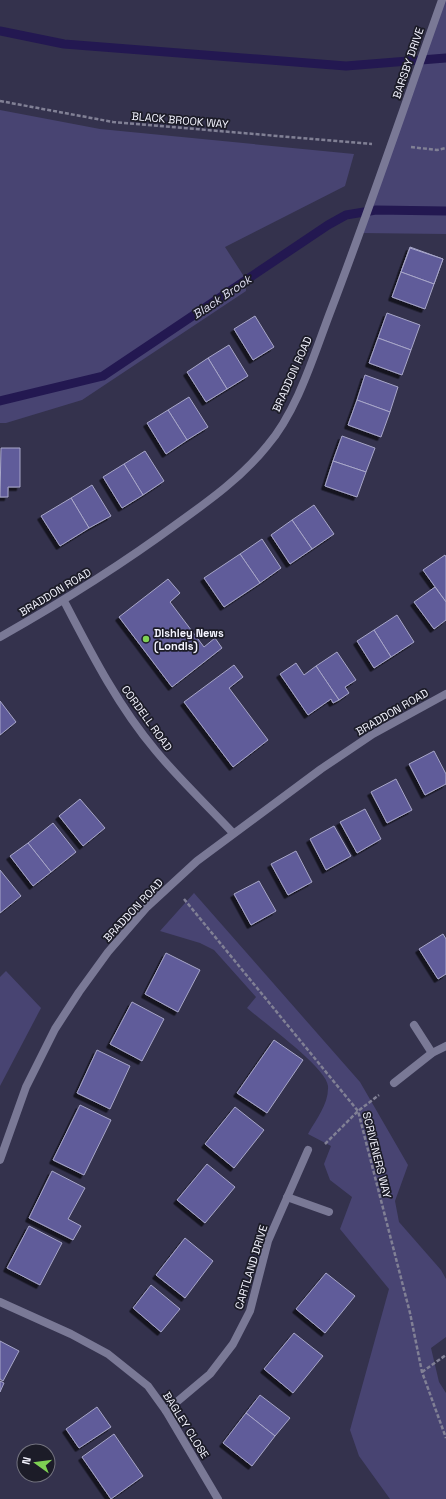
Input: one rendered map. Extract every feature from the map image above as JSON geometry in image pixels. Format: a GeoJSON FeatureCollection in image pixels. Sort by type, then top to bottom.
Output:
{"type":"FeatureCollection","features":[{"type":"Feature","properties":{"kind":"street","name":"BARSBY DRIVE"},"geometry":{"type":"LineString","coordinates":[[395,133],[442,0]]}},
{"type":"Feature","properties":{"kind":"street","name":"BRADDON ROAD"},"geometry":{"type":"LineString","coordinates":[[0,637],[64,601],[137,554],[223,490],[251,465],[269,444],[286,417],[304,380],[360,233],[395,133]]}},
{"type":"Feature","properties":{"kind":"street","name":"CORDELL ROAD"},"geometry":{"type":"LineString","coordinates":[[64,601],[90,653],[127,713],[156,751],[233,833]]}},
{"type":"Feature","properties":{"kind":"street","name":"BRADDON ROAD"},"geometry":{"type":"LineString","coordinates":[[0,1160],[26,1087],[55,1029],[79,992],[108,952],[147,907],[197,862],[233,833],[321,769],[373,734],[446,694]]}},
{"type":"Feature","properties":{"kind":"street"},"geometry":{"type":"LineString","coordinates":[[414,1025],[432,1053]]}},
{"type":"Feature","properties":{"kind":"street"},"geometry":{"type":"LineString","coordinates":[[394,1083],[432,1053],[446,1046]]}},
{"type":"Feature","properties":{"kind":"street","name":"CARTLAND DRIVE"},"geometry":{"type":"LineString","coordinates":[[166,1411],[210,1374],[233,1344],[250,1311],[268,1241],[308,1150]]}},
{"type":"Feature","properties":{"kind":"street"},"geometry":{"type":"LineString","coordinates":[[287,1197],[329,1212]]}},
{"type":"Feature","properties":{"kind":"street","name":"BAGLEY CLOSE"},"geometry":{"type":"LineString","coordinates":[[0,1302],[71,1334],[108,1354],[148,1386],[166,1411],[218,1499]]}},
{"type":"Feature","properties":{"kind":"path","name":"BLACK BROOK WAY"},"geometry":{"type":"LineString","coordinates":[[0,101],[113,122],[359,143]]}},
{"type":"Feature","properties":{"kind":"path"},"geometry":{"type":"LineString","coordinates":[[413,148],[437,150],[446,148]]}},
{"type":"Feature","properties":{"kind":"path","name":"SCRIVENERS WAY"},"geometry":{"type":"LineString","coordinates":[[171,885],[358,1111],[410,1313],[422,1372],[446,1438]]}},
{"type":"Feature","properties":{"kind":"path"},"geometry":{"type":"LineString","coordinates":[[308,1150],[324,1145],[358,1111],[394,1083]]}},
{"type":"Feature","properties":{"kind":"path"},"geometry":{"type":"LineString","coordinates":[[422,1372],[446,1355]]}},
{"type":"Feature","properties":{"kind":"shaded area"},"geometry":{"type":"Polygon","coordinates":[[[442,0],[446,0],[446,234],[360,233],[442,0]]]}},
{"type":"Feature","properties":{"kind":"shaded area"},"geometry":{"type":"Polygon","coordinates":[[[0,110],[100,129],[354,154],[345,186],[225,247],[245,278],[246,291],[82,400],[6,423],[0,423],[0,110]]]}},
{"type":"Feature","properties":{"kind":"shaded area"},"geometry":{"type":"Polygon","coordinates":[[[194,893],[360,1082],[408,1165],[395,1201],[399,1222],[441,1270],[446,1279],[446,1337],[431,1348],[439,1382],[446,1393],[446,1499],[390,1499],[359,1456],[350,1430],[389,1289],[340,1229],[352,1197],[330,1180],[324,1164],[331,1146],[308,1134],[324,1105],[328,1093],[328,1086],[325,1078],[306,1057],[247,1008],[256,997],[214,950],[200,943],[160,931],[194,893]]]}},
{"type":"Feature","properties":{"kind":"shaded area"},"geometry":{"type":"Polygon","coordinates":[[[6,971],[41,1008],[0,1086],[0,977],[6,971]]]}},
{"type":"Feature","properties":{"kind":"building"},"geometry":{"type":"Polygon","coordinates":[[[410,247],[443,259],[434,284],[401,272],[410,247]]]}},
{"type":"Feature","properties":{"kind":"building"},"geometry":{"type":"Polygon","coordinates":[[[410,248],[443,259],[434,284],[401,272],[410,248]]]}},
{"type":"Feature","properties":{"kind":"building"},"geometry":{"type":"Polygon","coordinates":[[[401,272],[434,284],[425,309],[392,297],[401,272]]]}},
{"type":"Feature","properties":{"kind":"building"},"geometry":{"type":"Polygon","coordinates":[[[387,313],[420,325],[411,350],[378,338],[387,313]]]}},
{"type":"Feature","properties":{"kind":"building"},"geometry":{"type":"Polygon","coordinates":[[[255,316],[274,347],[253,360],[234,329],[255,316]]]}},
{"type":"Feature","properties":{"kind":"building"},"geometry":{"type":"Polygon","coordinates":[[[378,338],[411,350],[402,375],[369,363],[378,338]]]}},
{"type":"Feature","properties":{"kind":"building"},"geometry":{"type":"Polygon","coordinates":[[[229,345],[248,376],[227,389],[208,358],[229,345]]]}},
{"type":"Feature","properties":{"kind":"building"},"geometry":{"type":"Polygon","coordinates":[[[208,358],[227,389],[206,402],[187,372],[208,358]]]}},
{"type":"Feature","properties":{"kind":"building"},"geometry":{"type":"Polygon","coordinates":[[[365,375],[398,387],[390,412],[357,400],[365,375]]]}},
{"type":"Feature","properties":{"kind":"building"},"geometry":{"type":"Polygon","coordinates":[[[189,397],[208,427],[187,440],[168,410],[189,397]]]}},
{"type":"Feature","properties":{"kind":"building"},"geometry":{"type":"Polygon","coordinates":[[[357,400],[390,412],[381,437],[348,425],[357,400]]]}},
{"type":"Feature","properties":{"kind":"building"},"geometry":{"type":"Polygon","coordinates":[[[168,410],[187,440],[166,454],[147,423],[168,410]]]}},
{"type":"Feature","properties":{"kind":"building"},"geometry":{"type":"Polygon","coordinates":[[[342,436],[375,448],[366,472],[333,461],[342,436]]]}},
{"type":"Feature","properties":{"kind":"building"},"geometry":{"type":"Polygon","coordinates":[[[1,448],[20,448],[20,487],[8,487],[8,497],[0,497],[1,448]]]}},
{"type":"Feature","properties":{"kind":"building"},"geometry":{"type":"Polygon","coordinates":[[[145,451],[164,481],[143,495],[124,464],[145,451]]]}},
{"type":"Feature","properties":{"kind":"building"},"geometry":{"type":"Polygon","coordinates":[[[333,461],[366,472],[357,497],[325,486],[333,461]]]}},
{"type":"Feature","properties":{"kind":"building"},"geometry":{"type":"Polygon","coordinates":[[[124,464],[143,495],[122,508],[103,477],[124,464]]]}},
{"type":"Feature","properties":{"kind":"building"},"geometry":{"type":"Polygon","coordinates":[[[92,485],[111,516],[89,528],[71,498],[92,485]]]}},
{"type":"Feature","properties":{"kind":"building"},"geometry":{"type":"Polygon","coordinates":[[[71,498],[89,528],[60,546],[41,516],[71,498]]]}},
{"type":"Feature","properties":{"kind":"building"},"geometry":{"type":"Polygon","coordinates":[[[314,505],[334,534],[312,549],[292,520],[314,505]]]}},
{"type":"Feature","properties":{"kind":"building"},"geometry":{"type":"Polygon","coordinates":[[[292,520],[312,549],[290,564],[271,535],[292,520]]]}},
{"type":"Feature","properties":{"kind":"building"},"geometry":{"type":"Polygon","coordinates":[[[262,539],[281,568],[260,583],[240,554],[262,539]]]}},
{"type":"Feature","properties":{"kind":"building"},"geometry":{"type":"Polygon","coordinates":[[[240,554],[260,583],[224,607],[204,578],[240,554]]]}},
{"type":"Feature","properties":{"kind":"building"},"geometry":{"type":"Polygon","coordinates":[[[445,555],[446,557],[446,602],[423,570],[445,555]]]}},
{"type":"Feature","properties":{"kind":"building"},"geometry":{"type":"Polygon","coordinates":[[[168,579],[180,593],[170,602],[204,647],[215,638],[222,648],[172,687],[119,617],[168,579]]]}},
{"type":"Feature","properties":{"kind":"building"},"geometry":{"type":"Polygon","coordinates":[[[435,587],[446,602],[446,620],[434,629],[414,602],[435,587]]]}},
{"type":"Feature","properties":{"kind":"building"},"geometry":{"type":"Polygon","coordinates":[[[397,615],[414,642],[391,657],[374,630],[397,615]]]}},
{"type":"Feature","properties":{"kind":"building"},"geometry":{"type":"Polygon","coordinates":[[[374,630],[391,657],[374,668],[357,641],[374,630]]]}},
{"type":"Feature","properties":{"kind":"building"},"geometry":{"type":"Polygon","coordinates":[[[337,652],[356,680],[345,687],[349,693],[339,700],[316,666],[337,652]]]}},
{"type":"Feature","properties":{"kind":"building"},"geometry":{"type":"Polygon","coordinates":[[[296,663],[304,675],[316,666],[339,700],[333,703],[331,699],[308,715],[280,674],[296,663]]]}},
{"type":"Feature","properties":{"kind":"building"},"geometry":{"type":"Polygon","coordinates":[[[234,665],[243,677],[229,688],[268,740],[233,767],[184,702],[234,665]]]}},
{"type":"Feature","properties":{"kind":"building"},"geometry":{"type":"Polygon","coordinates":[[[0,701],[16,722],[0,735],[0,701]]]}},
{"type":"Feature","properties":{"kind":"building"},"geometry":{"type":"Polygon","coordinates":[[[434,751],[446,774],[446,784],[425,795],[409,764],[434,751]]]}},
{"type":"Feature","properties":{"kind":"building"},"geometry":{"type":"Polygon","coordinates":[[[396,779],[412,810],[387,823],[371,792],[396,779]]]}},
{"type":"Feature","properties":{"kind":"building"},"geometry":{"type":"Polygon","coordinates":[[[80,799],[105,828],[83,846],[59,816],[80,799]]]}},
{"type":"Feature","properties":{"kind":"building"},"geometry":{"type":"Polygon","coordinates":[[[365,809],[381,839],[357,853],[340,822],[365,809]]]}},
{"type":"Feature","properties":{"kind":"building"},"geometry":{"type":"Polygon","coordinates":[[[53,823],[76,852],[51,872],[28,843],[53,823]]]}},
{"type":"Feature","properties":{"kind":"building"},"geometry":{"type":"Polygon","coordinates":[[[334,826],[351,856],[326,870],[310,839],[334,826]]]}},
{"type":"Feature","properties":{"kind":"building"},"geometry":{"type":"Polygon","coordinates":[[[28,843],[51,872],[33,886],[10,856],[28,843]]]}},
{"type":"Feature","properties":{"kind":"building"},"geometry":{"type":"Polygon","coordinates":[[[296,851],[312,882],[288,895],[271,864],[296,851]]]}},
{"type":"Feature","properties":{"kind":"building"},"geometry":{"type":"Polygon","coordinates":[[[0,870],[21,896],[0,913],[0,870]]]}},
{"type":"Feature","properties":{"kind":"building"},"geometry":{"type":"Polygon","coordinates":[[[259,881],[276,911],[251,925],[234,894],[259,881]]]}},
{"type":"Feature","properties":{"kind":"building"},"geometry":{"type":"Polygon","coordinates":[[[443,934],[446,939],[446,974],[438,979],[419,949],[443,934]]]}},
{"type":"Feature","properties":{"kind":"building"},"geometry":{"type":"Polygon","coordinates":[[[166,953],[200,970],[178,1012],[145,994],[166,953]]]}},
{"type":"Feature","properties":{"kind":"building"},"geometry":{"type":"Polygon","coordinates":[[[132,1002],[164,1019],[142,1061],[110,1044],[132,1002]]]}},
{"type":"Feature","properties":{"kind":"building"},"geometry":{"type":"Polygon","coordinates":[[[274,1040],[303,1060],[267,1113],[237,1093],[274,1040]]]}},
{"type":"Feature","properties":{"kind":"building"},"geometry":{"type":"Polygon","coordinates":[[[97,1050],[130,1066],[110,1109],[77,1093],[97,1050]]]}},
{"type":"Feature","properties":{"kind":"building"},"geometry":{"type":"Polygon","coordinates":[[[80,1105],[111,1120],[84,1175],[53,1160],[80,1105]]]}},
{"type":"Feature","properties":{"kind":"building"},"geometry":{"type":"Polygon","coordinates":[[[235,1107],[264,1130],[234,1168],[205,1144],[235,1107]]]}},
{"type":"Feature","properties":{"kind":"building"},"geometry":{"type":"Polygon","coordinates":[[[207,1164],[235,1187],[205,1223],[177,1200],[207,1164]]]}},
{"type":"Feature","properties":{"kind":"building"},"geometry":{"type":"Polygon","coordinates":[[[52,1171],[85,1188],[68,1219],[81,1226],[73,1240],[29,1218],[52,1171]]]}},
{"type":"Feature","properties":{"kind":"building"},"geometry":{"type":"Polygon","coordinates":[[[29,1226],[62,1243],[40,1285],[7,1268],[29,1226]]]}},
{"type":"Feature","properties":{"kind":"building"},"geometry":{"type":"Polygon","coordinates":[[[185,1238],[213,1261],[185,1298],[156,1275],[185,1238]]]}},
{"type":"Feature","properties":{"kind":"building"},"geometry":{"type":"Polygon","coordinates":[[[326,1273],[355,1296],[325,1333],[296,1309],[326,1273]]]}},
{"type":"Feature","properties":{"kind":"building"},"geometry":{"type":"Polygon","coordinates":[[[151,1285],[180,1309],[161,1332],[133,1308],[151,1285]]]}},
{"type":"Feature","properties":{"kind":"building"},"geometry":{"type":"Polygon","coordinates":[[[294,1333],[323,1356],[293,1393],[264,1369],[294,1333]]]}},
{"type":"Feature","properties":{"kind":"building"},"geometry":{"type":"Polygon","coordinates":[[[0,1341],[19,1351],[3,1381],[0,1379],[0,1341]]]}},
{"type":"Feature","properties":{"kind":"building"},"geometry":{"type":"Polygon","coordinates":[[[0,1381],[4,1383],[0,1392],[0,1381]]]}},
{"type":"Feature","properties":{"kind":"building"},"geometry":{"type":"Polygon","coordinates":[[[260,1395],[290,1418],[275,1436],[246,1413],[260,1395]]]}},
{"type":"Feature","properties":{"kind":"building"},"geometry":{"type":"Polygon","coordinates":[[[97,1407],[111,1427],[79,1448],[66,1429],[97,1407]]]}},
{"type":"Feature","properties":{"kind":"building"},"geometry":{"type":"Polygon","coordinates":[[[246,1413],[275,1436],[252,1466],[223,1443],[246,1413]]]}},
{"type":"Feature","properties":{"kind":"building"},"geometry":{"type":"Polygon","coordinates":[[[114,1434],[143,1476],[111,1499],[82,1457],[114,1434]]]}},
{"type":"Feature","properties":{"kind":"waterway","name":"Black Brook"},"geometry":{"type":"LineString","coordinates":[[0,31],[64,44],[346,66],[446,58]]}},
{"type":"Feature","properties":{"kind":"waterway","name":"Black Brook"},"geometry":{"type":"LineString","coordinates":[[0,401],[103,376],[328,225],[346,215],[376,210],[446,211]]}},
{"type":"Feature","properties":{"kind":"place","name":"Dishley News (Londis)"},"geometry":{"type":"Point","coordinates":[146,639]}}]}
